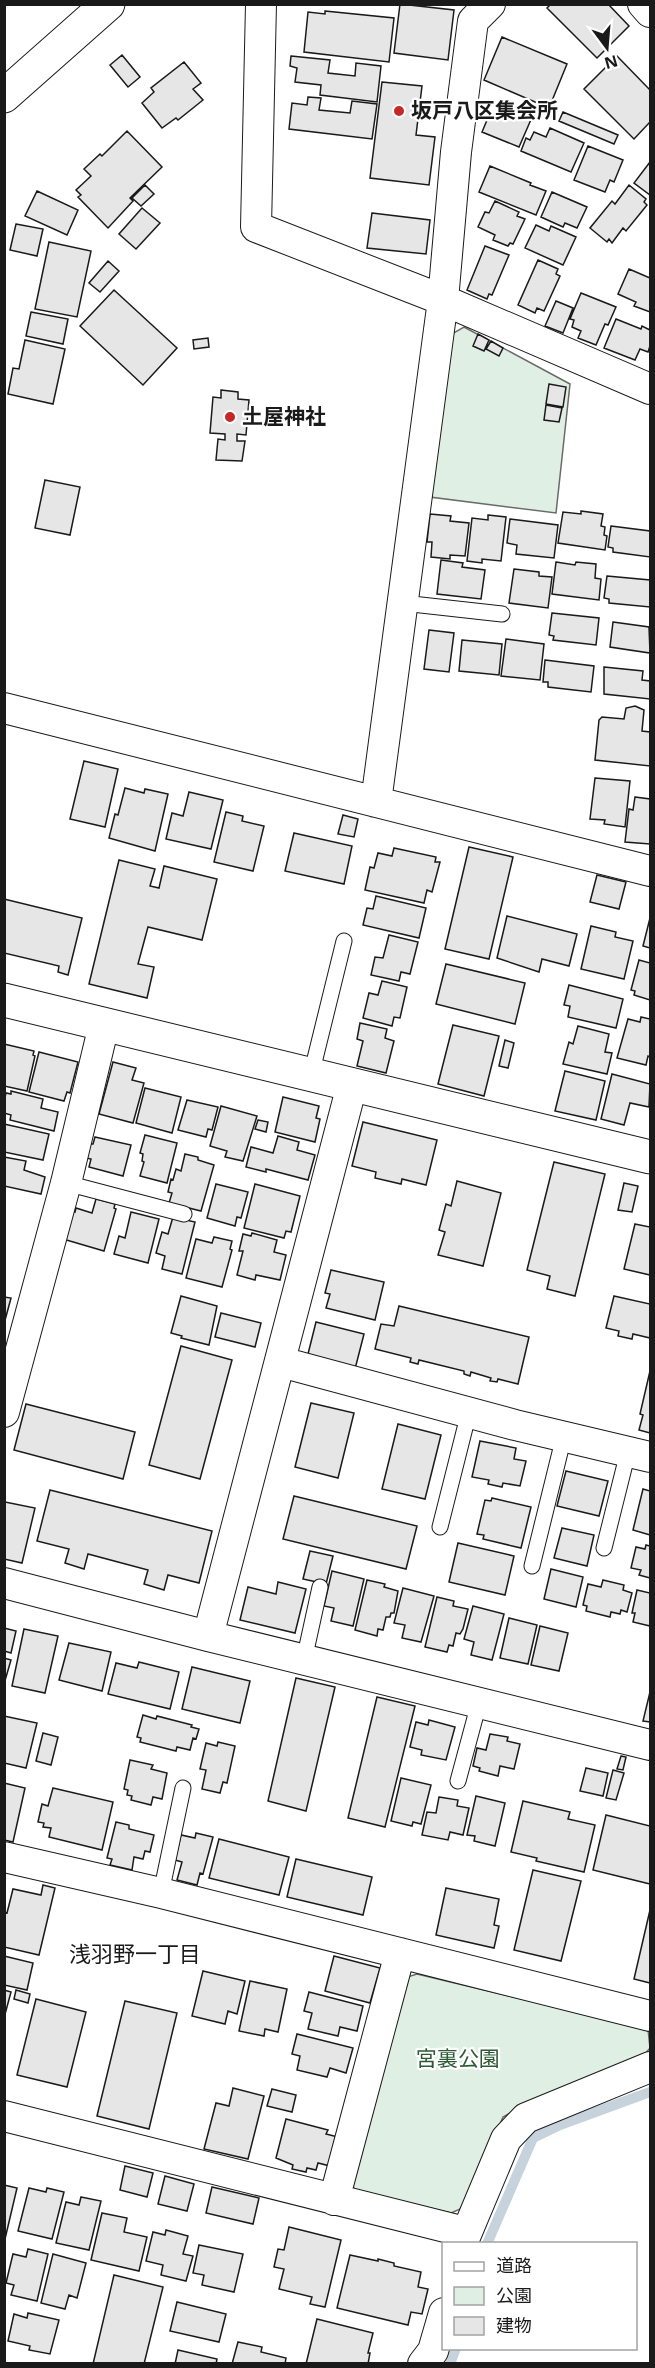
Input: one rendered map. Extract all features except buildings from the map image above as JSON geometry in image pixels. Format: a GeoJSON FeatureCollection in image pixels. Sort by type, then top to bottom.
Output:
{"type":"FeatureCollection","features":[{"type":"Feature","properties":{"kind":"street"},"geometry":{"type":"LineString","coordinates":[[4,96],[108,4]]}},
{"type":"Feature","properties":{"kind":"street"},"geometry":{"type":"LineString","coordinates":[[261,4],[256,227],[443,300],[651,389]]}},
{"type":"Feature","properties":{"kind":"street"},"geometry":{"type":"LineString","coordinates":[[376,802],[443,300],[456,152],[473,21],[490,4]]}},
{"type":"Feature","properties":{"kind":"street"},"geometry":{"type":"LineString","coordinates":[[643,4],[651,12]]}},
{"type":"Feature","properties":{"kind":"street"},"geometry":{"type":"LineString","coordinates":[[4,708],[651,871]]}},
{"type":"Feature","properties":{"kind":"street"},"geometry":{"type":"LineString","coordinates":[[4,1000],[651,1157]]}},
{"type":"Feature","properties":{"kind":"street"},"geometry":{"type":"LineString","coordinates":[[4,1412],[12,1356],[66,1183],[104,1025]]}},
{"type":"Feature","properties":{"kind":"street"},"geometry":{"type":"LineString","coordinates":[[208,1636],[352,1085]]}},
{"type":"Feature","properties":{"kind":"street"},"geometry":{"type":"LineString","coordinates":[[281,1362],[639,1455]]}},
{"type":"Feature","properties":{"kind":"street"},"geometry":{"type":"LineString","coordinates":[[4,1583],[208,1636],[651,1745]]}},
{"type":"Feature","properties":{"kind":"street"},"geometry":{"type":"LineString","coordinates":[[4,1857],[161,1893],[651,2016]]}},
{"type":"Feature","properties":{"kind":"street"},"geometry":{"type":"LineString","coordinates":[[334,2200],[400,1953]]}},
{"type":"Feature","properties":{"kind":"street"},"geometry":{"type":"LineString","coordinates":[[4,2116],[334,2200],[464,2238],[506,2139],[526,2118],[651,2067]]}},
{"type":"Feature","properties":{"kind":"street"},"geometry":{"type":"LineString","coordinates":[[423,2364],[433,2351],[442,2320]]}},
{"type":"Feature","properties":{"kind":"lane"},"geometry":{"type":"LineString","coordinates":[[403,603],[502,614]]}},
{"type":"Feature","properties":{"kind":"lane"},"geometry":{"type":"LineString","coordinates":[[311,1075],[344,941]]}},
{"type":"Feature","properties":{"kind":"lane"},"geometry":{"type":"LineString","coordinates":[[66,1183],[184,1214]]}},
{"type":"Feature","properties":{"kind":"lane"},"geometry":{"type":"LineString","coordinates":[[440,1527],[469,1412]]}},
{"type":"Feature","properties":{"kind":"lane"},"geometry":{"type":"LineString","coordinates":[[532,1566],[564,1436]]}},
{"type":"Feature","properties":{"kind":"lane"},"geometry":{"type":"LineString","coordinates":[[604,1548],[639,1455]]}},
{"type":"Feature","properties":{"kind":"lane"},"geometry":{"type":"LineString","coordinates":[[304,1660],[320,1587]]}},
{"type":"Feature","properties":{"kind":"lane"},"geometry":{"type":"LineString","coordinates":[[458,1781],[479,1703]]}},
{"type":"Feature","properties":{"kind":"lane"},"geometry":{"type":"LineString","coordinates":[[161,1893],[183,1788]]}},
{"type":"Feature","properties":{"kind":"green space"},"geometry":{"type":"Polygon","coordinates":[[[464,327],[570,384],[556,513],[430,497],[450,335],[464,327]]]}},
{"type":"Feature","properties":{"kind":"green space","name":"宮裏公園"},"geometry":{"type":"Polygon","coordinates":[[[417,1974],[648,2029],[650,2048],[638,2062],[538,2098],[503,2117],[465,2207],[451,2213],[355,2190],[351,2182],[404,1978],[417,1974]]]}},
{"type":"Feature","properties":{"kind":"waterway"},"geometry":{"type":"LineString","coordinates":[[488,2242],[533,2138],[560,2125],[650,2092]]}},
{"type":"Feature","properties":{"kind":"waterway"},"geometry":{"type":"LineString","coordinates":[[450,2364],[455,2350]]}},
{"type":"Feature","properties":{"kind":"place","name":"坂戸八区集会所"},"geometry":{"type":"Point","coordinates":[399,111]}},
{"type":"Feature","properties":{"kind":"place","name":"土屋神社"},"geometry":{"type":"Point","coordinates":[230,417]}},
{"type":"Feature","properties":{"kind":"district","name":"浅羽野一丁目"},"geometry":{"type":"Point","coordinates":[135,1954]}}]}
